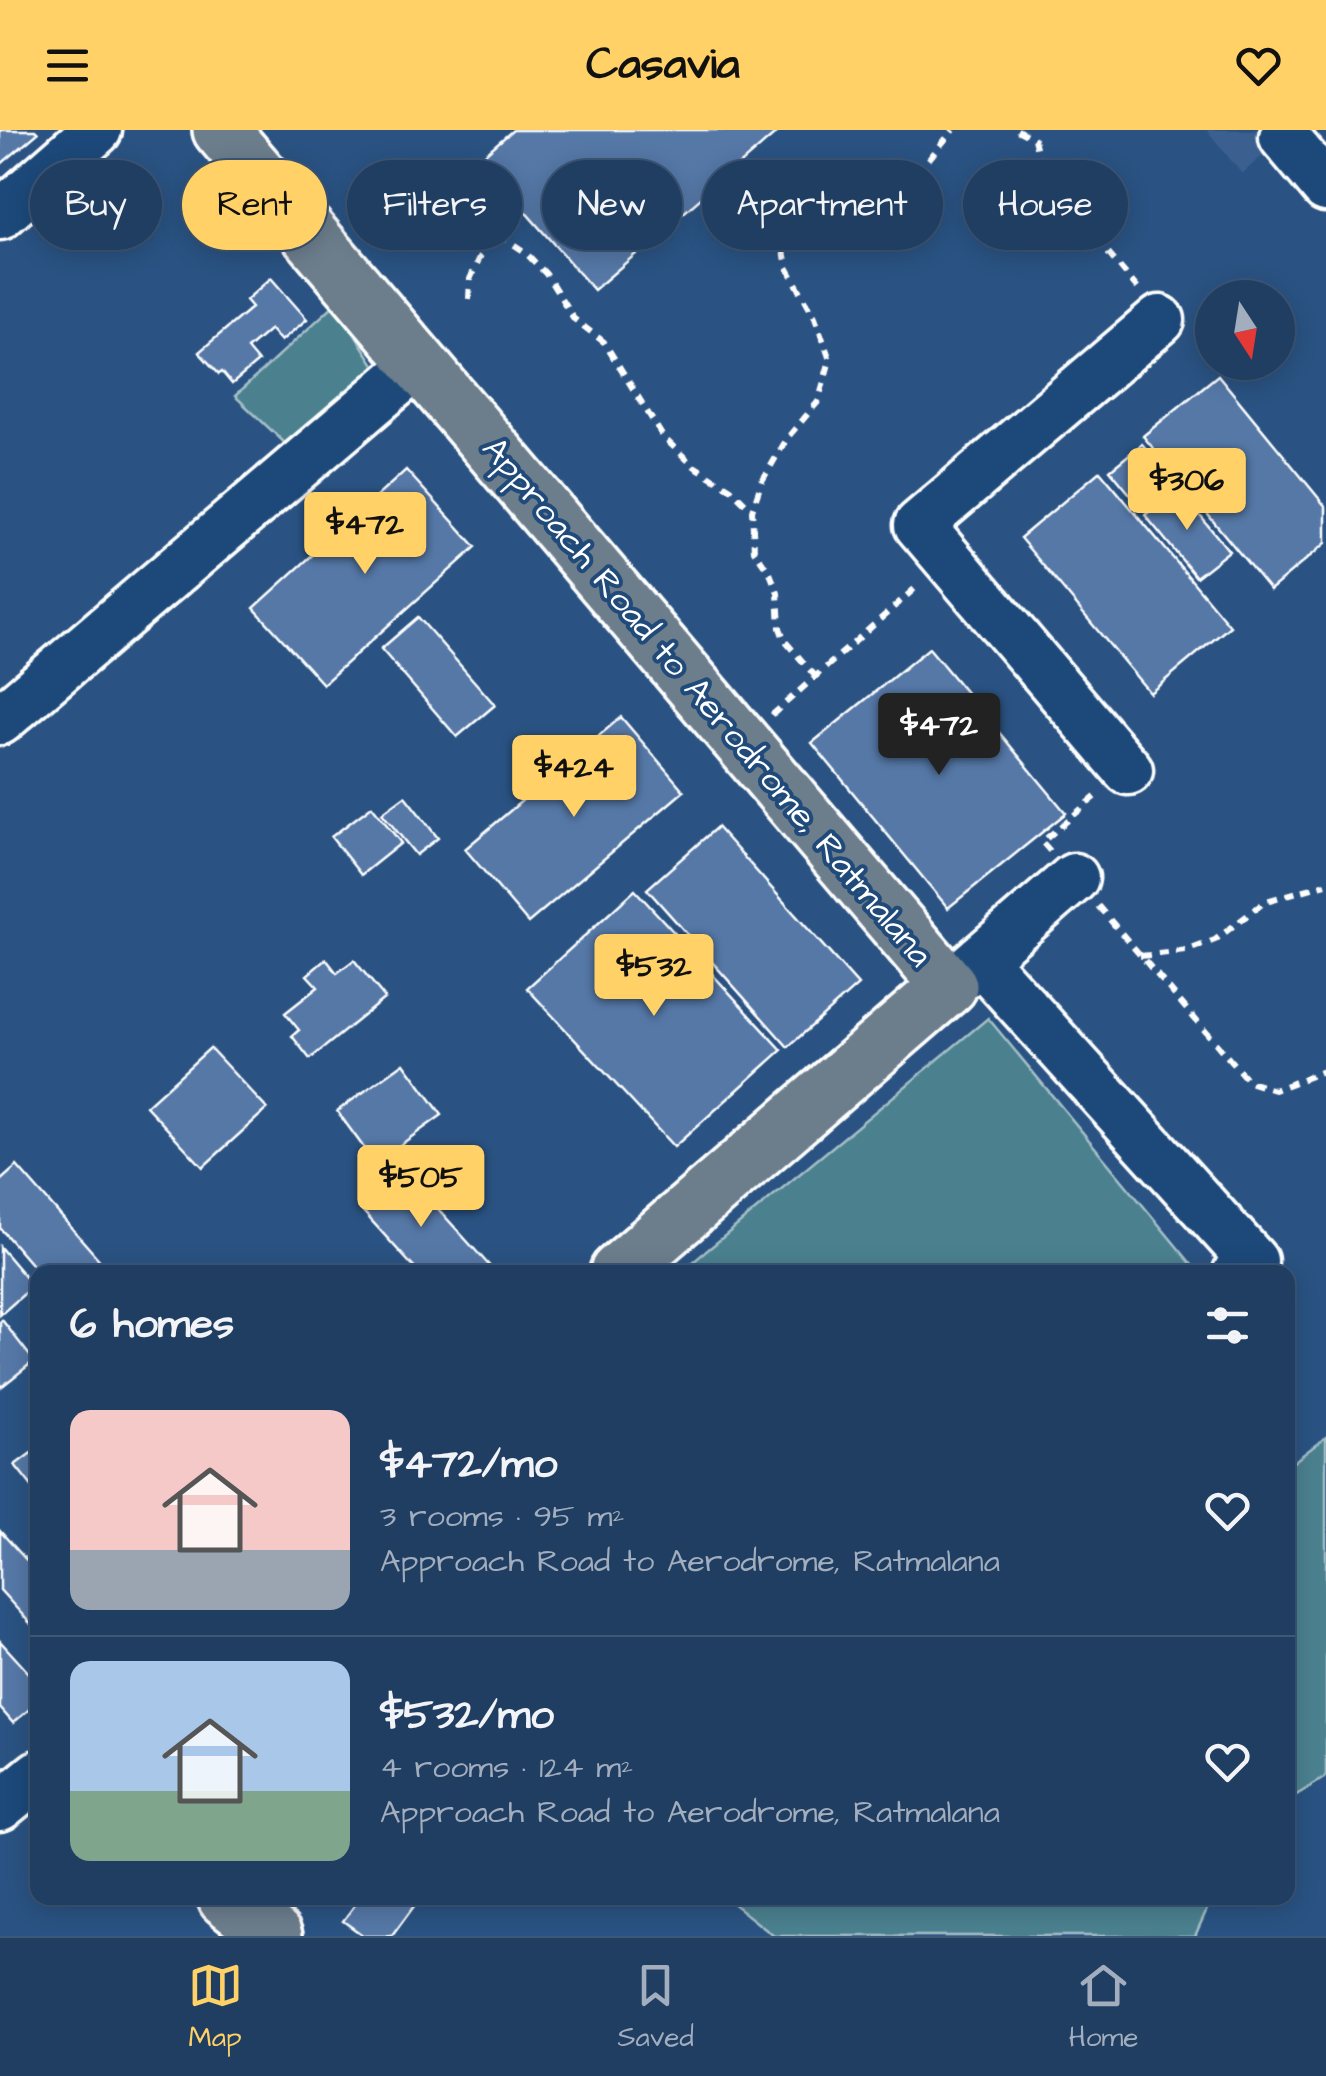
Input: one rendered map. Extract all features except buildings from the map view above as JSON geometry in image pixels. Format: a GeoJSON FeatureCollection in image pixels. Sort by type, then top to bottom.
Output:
{"type":"FeatureCollection","features":[{"type":"Feature","properties":{"kind":"main road","name":"Approach Road to Aerodrome, Ratmalana"},"geometry":{"type":"LineString","coordinates":[[221,130],[741,742],[964,973],[626,1265]]}},
{"type":"Feature","properties":{"kind":"main road"},"geometry":{"type":"LineString","coordinates":[[235,1905],[274,1936]]}},
{"type":"Feature","properties":{"kind":"street"},"geometry":{"type":"LineString","coordinates":[[0,215],[97,130]]}},
{"type":"Feature","properties":{"kind":"street"},"geometry":{"type":"LineString","coordinates":[[1284,136],[1326,187]]}},
{"type":"Feature","properties":{"kind":"street"},"geometry":{"type":"LineString","coordinates":[[1128,770],[918,525],[1160,320]]}},
{"type":"Feature","properties":{"kind":"street"},"geometry":{"type":"LineString","coordinates":[[0,720],[419,363]]}},
{"type":"Feature","properties":{"kind":"street"},"geometry":{"type":"LineString","coordinates":[[1074,878],[964,973],[1253,1262],[1248,1265]]}},
{"type":"Feature","properties":{"kind":"street"},"geometry":{"type":"LineString","coordinates":[[0,1806],[30,1782]]}},
{"type":"Feature","properties":{"kind":"path"},"geometry":{"type":"LineString","coordinates":[[816,676],[785,641],[780,628],[778,593],[754,550],[752,510],[762,481],[788,438],[818,402],[830,360],[815,317],[787,267],[782,239],[790,222],[806,210],[871,200],[910,182],[953,130]]}},
{"type":"Feature","properties":{"kind":"path"},"geometry":{"type":"LineString","coordinates":[[1017,130],[1034,139],[1046,186],[1063,219],[1098,240],[1160,320]]}},
{"type":"Feature","properties":{"kind":"path"},"geometry":{"type":"LineString","coordinates":[[469,298],[470,279],[487,242],[506,240],[526,252],[546,274],[574,318],[604,342],[663,437],[752,510]]}},
{"type":"Feature","properties":{"kind":"path"},"geometry":{"type":"LineString","coordinates":[[741,742],[948,559]]}},
{"type":"Feature","properties":{"kind":"path"},"geometry":{"type":"LineString","coordinates":[[1128,770],[1042,842],[1248,1082],[1274,1090],[1325,1073]]}},
{"type":"Feature","properties":{"kind":"path"},"geometry":{"type":"LineString","coordinates":[[1140,956],[1186,951],[1216,940],[1266,901],[1326,884]]}},
{"type":"Feature","properties":{"kind":"shaded area"},"geometry":{"type":"Polygon","coordinates":[[[1207,130],[1291,130],[1242,174],[1207,130]]]}},
{"type":"Feature","properties":{"kind":"green space"},"geometry":{"type":"Polygon","coordinates":[[[335,304],[377,369],[289,447],[235,396],[335,304]]]}},
{"type":"Feature","properties":{"kind":"green space"},"geometry":{"type":"Polygon","coordinates":[[[988,1018],[1192,1265],[689,1265],[988,1018]]]}},
{"type":"Feature","properties":{"kind":"green space"},"geometry":{"type":"Polygon","coordinates":[[[1326,1437],[1326,1777],[1295,1796],[1295,1461],[1326,1437]]]}},
{"type":"Feature","properties":{"kind":"green space"},"geometry":{"type":"Polygon","coordinates":[[[735,1905],[1209,1905],[1195,1936],[774,1936],[735,1905]]]}}]}
